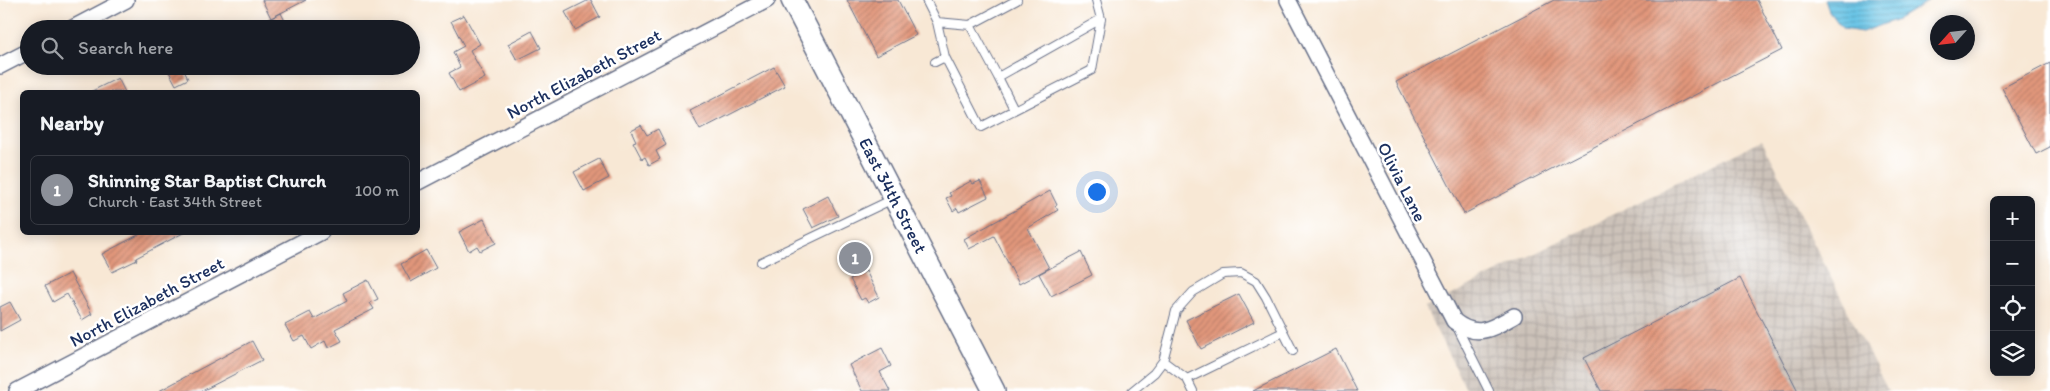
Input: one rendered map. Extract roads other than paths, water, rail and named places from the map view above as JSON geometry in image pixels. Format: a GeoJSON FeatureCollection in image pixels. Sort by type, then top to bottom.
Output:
{"type":"FeatureCollection","features":[{"type":"Feature","properties":{"kind":"main road","name":"East 34th Street"},"geometry":{"type":"LineString","coordinates":[[792,0],[994,391]]}},
{"type":"Feature","properties":{"kind":"street"},"geometry":{"type":"LineString","coordinates":[[88,20],[126,0]]}},
{"type":"Feature","properties":{"kind":"street","name":"North Elizabeth Street"},"geometry":{"type":"LineString","coordinates":[[420,181],[767,0]]}},
{"type":"Feature","properties":{"kind":"street","name":"Olivia Lane"},"geometry":{"type":"LineString","coordinates":[[1288,0],[1454,321]]}},
{"type":"Feature","properties":{"kind":"street"},"geometry":{"type":"LineString","coordinates":[[0,66],[20,56]]}},
{"type":"Feature","properties":{"kind":"street","name":"North Elizabeth Street"},"geometry":{"type":"LineString","coordinates":[[17,391],[315,235]]}},
{"type":"Feature","properties":{"kind":"street"},"geometry":{"type":"LineString","coordinates":[[1454,321],[1471,331],[1482,331],[1514,316]]}},
{"type":"Feature","properties":{"kind":"lane"},"geometry":{"type":"LineString","coordinates":[[926,0],[937,22],[945,56],[981,127],[1092,70],[1101,19],[1096,0]]}},
{"type":"Feature","properties":{"kind":"lane"},"geometry":{"type":"LineString","coordinates":[[937,22],[970,24],[1017,0]]}},
{"type":"Feature","properties":{"kind":"lane"},"geometry":{"type":"LineString","coordinates":[[998,77],[1101,19]]}},
{"type":"Feature","properties":{"kind":"lane"},"geometry":{"type":"LineString","coordinates":[[970,24],[1014,110]]}},
{"type":"Feature","properties":{"kind":"lane"},"geometry":{"type":"LineString","coordinates":[[935,62],[945,56]]}},
{"type":"Feature","properties":{"kind":"lane"},"geometry":{"type":"LineString","coordinates":[[761,262],[895,198]]}},
{"type":"Feature","properties":{"kind":"lane"},"geometry":{"type":"LineString","coordinates":[[1132,391],[1154,373],[1163,361],[1176,312],[1192,292],[1223,274],[1241,273],[1256,282],[1266,297],[1293,351]]}},
{"type":"Feature","properties":{"kind":"lane"},"geometry":{"type":"LineString","coordinates":[[1454,321],[1489,391]]}},
{"type":"Feature","properties":{"kind":"lane"},"geometry":{"type":"LineString","coordinates":[[1187,379],[1283,332]]}},
{"type":"Feature","properties":{"kind":"lane"},"geometry":{"type":"LineString","coordinates":[[1163,361],[1187,379],[1193,391]]}},
{"type":"Feature","properties":{"kind":"water"},"geometry":{"type":"Polygon","coordinates":[[[1825,0],[1930,0],[1898,19],[1862,32],[1843,29],[1829,11],[1825,0]]]}},
{"type":"Feature","properties":{"kind":"place","name":"Shinning Star Baptist Church"},"geometry":{"type":"Point","coordinates":[855,258]}}]}
